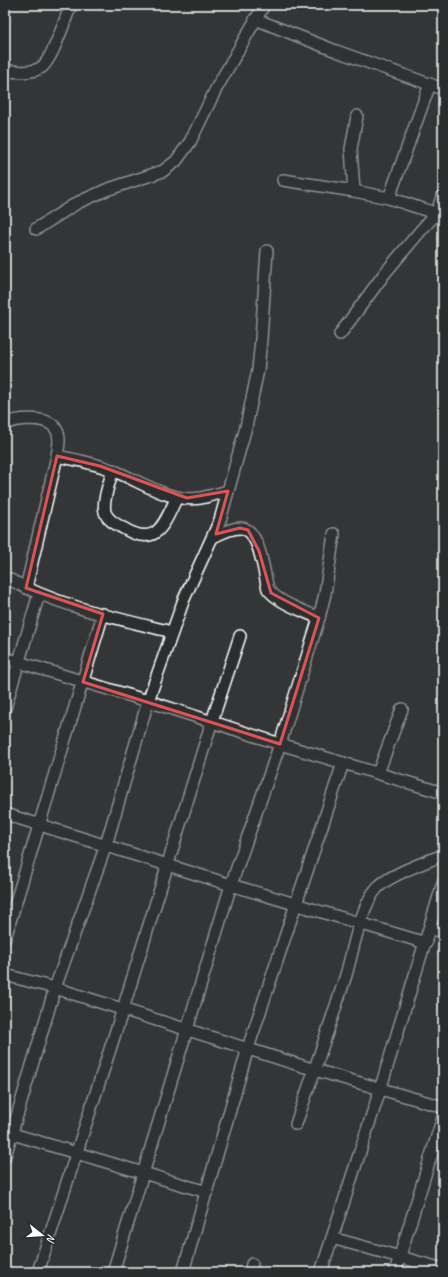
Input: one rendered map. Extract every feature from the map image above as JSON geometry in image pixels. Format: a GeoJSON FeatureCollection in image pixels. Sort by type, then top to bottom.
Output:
{"type":"FeatureCollection","features":[{"type":"Feature","properties":{"kind":"street"},"geometry":{"type":"LineString","coordinates":[[5,70],[23,72],[34,71],[42,67],[55,46],[71,5]]}},
{"type":"Feature","properties":{"kind":"street"},"geometry":{"type":"LineString","coordinates":[[36,229],[77,203],[106,190],[163,171],[176,161],[190,142],[216,89],[264,5]]}},
{"type":"Feature","properties":{"kind":"street"},"geometry":{"type":"LineString","coordinates":[[255,19],[336,51],[443,89]]}},
{"type":"Feature","properties":{"kind":"street"},"geometry":{"type":"LineString","coordinates":[[389,198],[430,84]]}},
{"type":"Feature","properties":{"kind":"street"},"geometry":{"type":"LineString","coordinates":[[354,191],[351,149],[357,116]]}},
{"type":"Feature","properties":{"kind":"street"},"geometry":{"type":"LineString","coordinates":[[283,180],[389,198],[439,215]]}},
{"type":"Feature","properties":{"kind":"street"},"geometry":{"type":"LineString","coordinates":[[340,334],[385,273],[422,228],[439,215],[443,195]]}},
{"type":"Feature","properties":{"kind":"street"},"geometry":{"type":"LineString","coordinates":[[5,1156],[8,1132],[106,845],[148,701],[184,599],[220,520],[246,427],[258,370],[267,251]]}},
{"type":"Feature","properties":{"kind":"street"},"geometry":{"type":"LineString","coordinates":[[5,424],[20,420],[33,419],[49,423],[54,426],[59,435],[57,456],[26,588]]}},
{"type":"Feature","properties":{"kind":"street"},"geometry":{"type":"LineString","coordinates":[[57,456],[113,470],[163,493],[177,497],[200,498],[228,491]]}},
{"type":"Feature","properties":{"kind":"street"},"geometry":{"type":"LineString","coordinates":[[113,470],[106,495],[105,512],[108,518],[127,530],[145,536],[157,532],[161,528],[177,497]]}},
{"type":"Feature","properties":{"kind":"street"},"geometry":{"type":"LineString","coordinates":[[213,537],[236,528],[245,528],[248,530],[254,537],[259,551],[268,590],[286,602],[319,618]]}},
{"type":"Feature","properties":{"kind":"street"},"geometry":{"type":"LineString","coordinates":[[113,1272],[231,885],[280,744],[319,618],[325,594],[334,534]]}},
{"type":"Feature","properties":{"kind":"street"},"geometry":{"type":"LineString","coordinates":[[5,577],[39,594],[67,604],[172,632]]}},
{"type":"Feature","properties":{"kind":"street"},"geometry":{"type":"LineString","coordinates":[[5,708],[39,594]]}},
{"type":"Feature","properties":{"kind":"street"},"geometry":{"type":"LineString","coordinates":[[5,938],[103,614]]}},
{"type":"Feature","properties":{"kind":"street"},"geometry":{"type":"LineString","coordinates":[[38,1272],[75,1153],[123,1009],[212,721],[240,636]]}},
{"type":"Feature","properties":{"kind":"street"},"geometry":{"type":"LineString","coordinates":[[5,658],[443,793]]}},
{"type":"Feature","properties":{"kind":"street"},"geometry":{"type":"LineString","coordinates":[[378,773],[402,709]]}},
{"type":"Feature","properties":{"kind":"street"},"geometry":{"type":"LineString","coordinates":[[183,1272],[248,1048],[343,763]]}},
{"type":"Feature","properties":{"kind":"street"},"geometry":{"type":"LineString","coordinates":[[5,814],[296,905],[426,943]]}},
{"type":"Feature","properties":{"kind":"street"},"geometry":{"type":"LineString","coordinates":[[296,1124],[315,1070],[367,904],[378,887],[402,872],[443,855]]}},
{"type":"Feature","properties":{"kind":"street"},"geometry":{"type":"LineString","coordinates":[[321,1272],[380,1090],[426,943],[443,883]]}},
{"type":"Feature","properties":{"kind":"street"},"geometry":{"type":"LineString","coordinates":[[430,928],[443,932]]}},
{"type":"Feature","properties":{"kind":"street"},"geometry":{"type":"LineString","coordinates":[[5,975],[56,988],[380,1090],[443,1107]]}},
{"type":"Feature","properties":{"kind":"street"},"geometry":{"type":"LineString","coordinates":[[395,1272],[443,1117]]}},
{"type":"Feature","properties":{"kind":"street"},"geometry":{"type":"LineString","coordinates":[[8,1132],[207,1192]]}},
{"type":"Feature","properties":{"kind":"street"},"geometry":{"type":"LineString","coordinates":[[332,1238],[443,1269]]}},
{"type":"Feature","properties":{"kind":"highlighted area"},"geometry":{"type":"Polygon","coordinates":[[[57,456],[100,466],[187,498],[228,491],[216,534],[240,528],[248,530],[259,551],[271,593],[319,618],[280,744],[83,682],[103,614],[26,588],[57,456]]]}}]}
